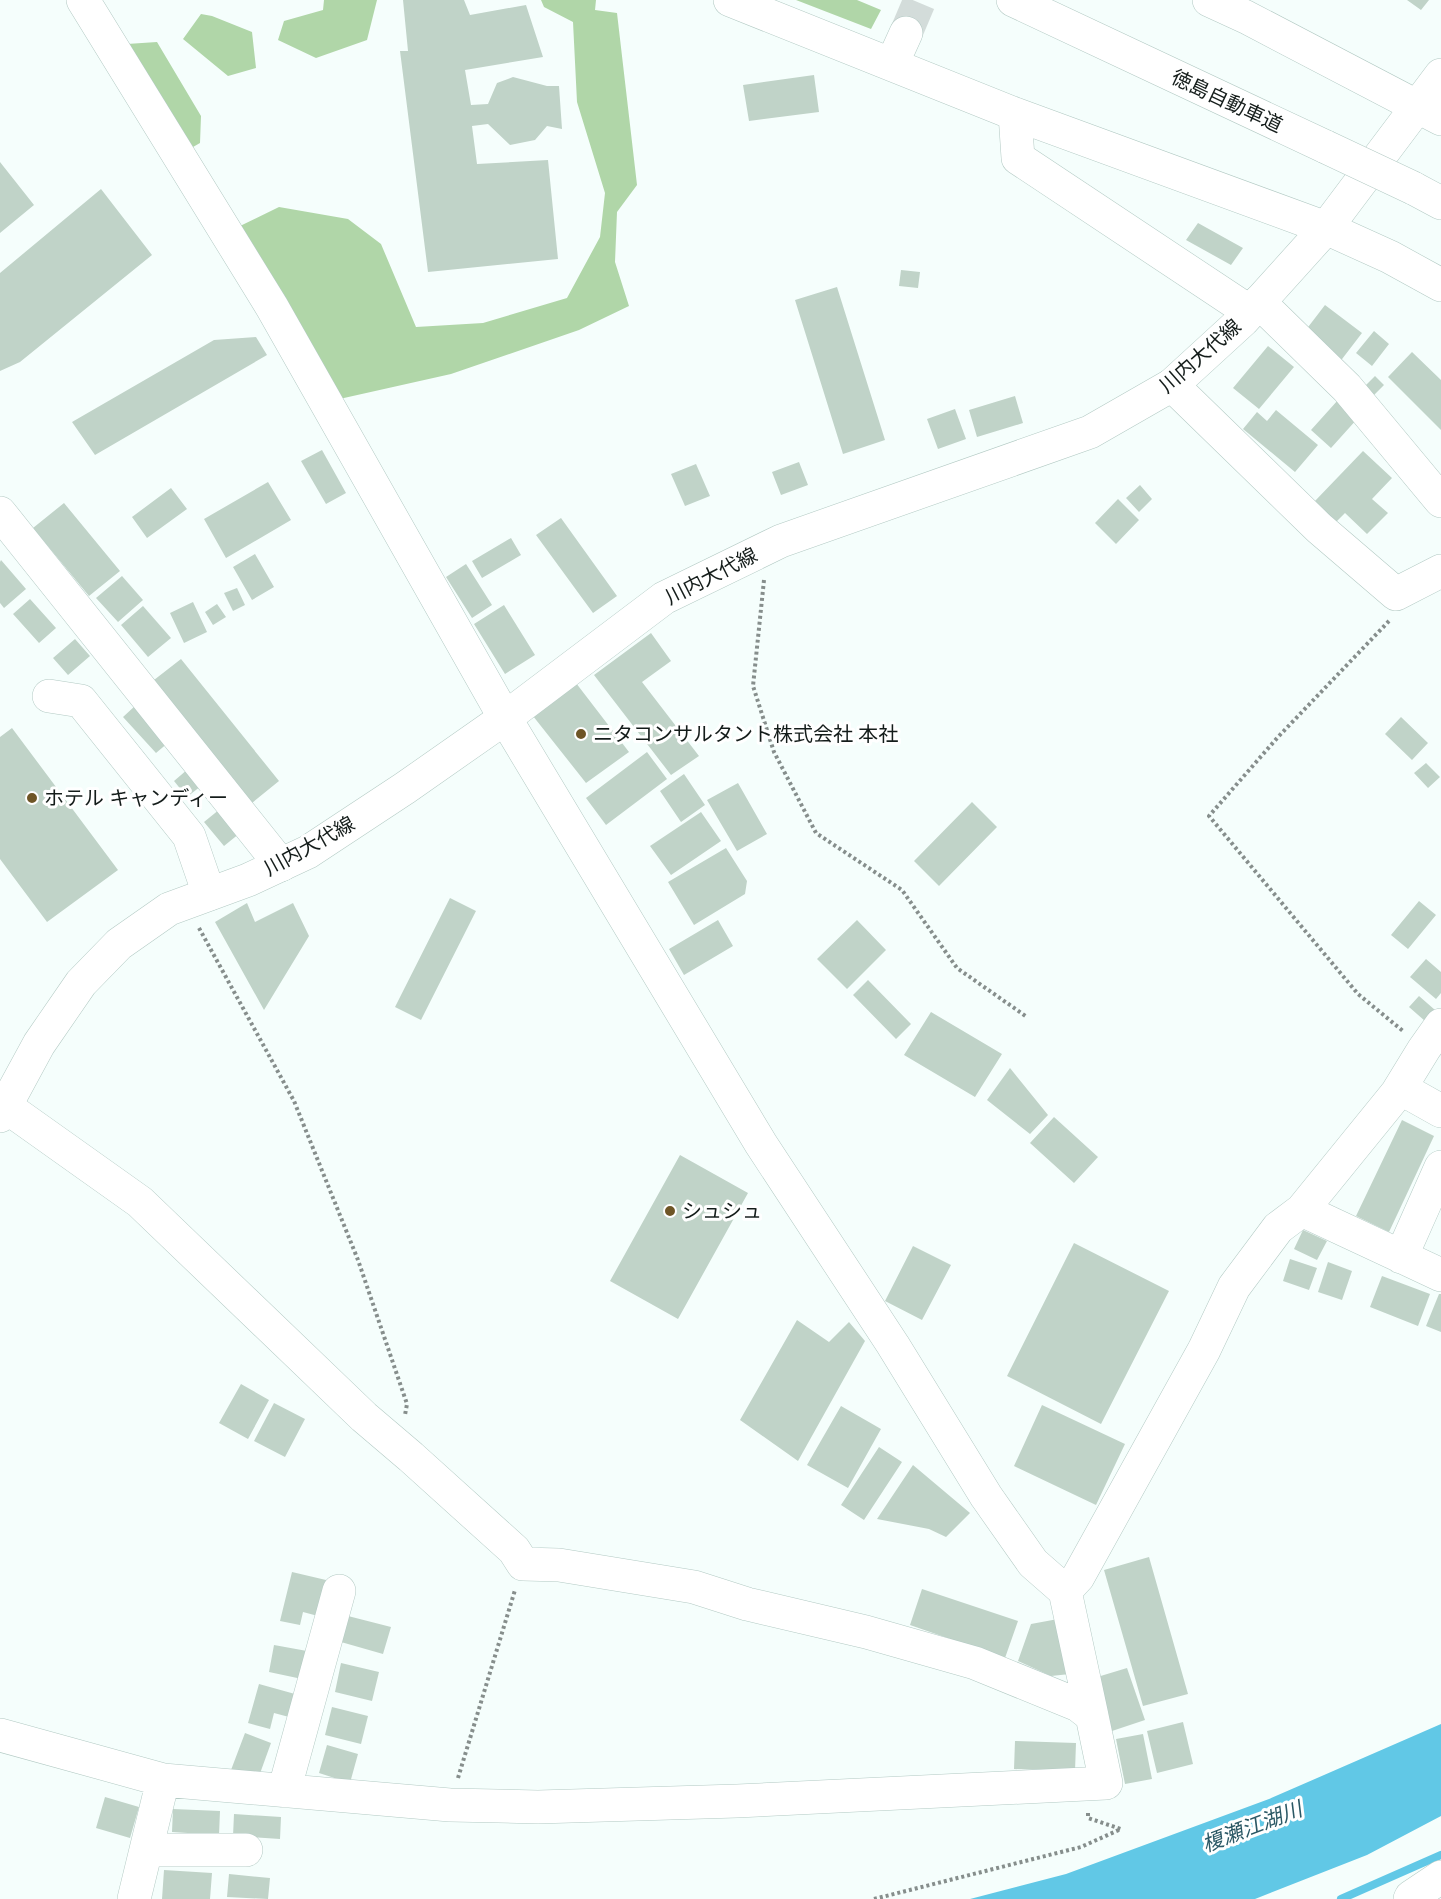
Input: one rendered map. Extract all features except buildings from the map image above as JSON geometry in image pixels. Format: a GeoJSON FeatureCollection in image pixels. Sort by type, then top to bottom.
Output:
{"type":"FeatureCollection","features":[{"type":"Feature","properties":{"kind":"main road"},"geometry":{"type":"LineString","coordinates":[[0,1735],[163,1780],[450,1805],[538,1807],[737,1801],[1106,1783],[1065,1592],[1033,1563],[986,1496],[892,1345],[761,1144],[505,718],[272,306],[83,0]]}},
{"type":"Feature","properties":{"kind":"main road"},"geometry":{"type":"LineString","coordinates":[[730,0],[1016,114],[1326,228],[1390,257],[1441,285]]}},
{"type":"Feature","properties":{"kind":"main road","name":"徳島自動車道"},"geometry":{"type":"LineString","coordinates":[[1013,0],[1441,203]]}},
{"type":"Feature","properties":{"kind":"main road"},"geometry":{"type":"LineString","coordinates":[[1209,0],[1429,113]]}},
{"type":"Feature","properties":{"kind":"main road"},"geometry":{"type":"LineString","coordinates":[[892,64],[906,33]]}},
{"type":"Feature","properties":{"kind":"main road","name":"川内大代線"},"geometry":{"type":"LineString","coordinates":[[3,1111],[39,1044],[81,983],[119,944],[169,909],[248,880],[308,852],[505,718],[664,598],[781,541],[1090,432],[1172,385],[1255,307],[1429,113],[1441,75]]}},
{"type":"Feature","properties":{"kind":"main road"},"geometry":{"type":"LineString","coordinates":[[1016,114],[1018,158],[1255,307],[1347,388],[1441,501]]}},
{"type":"Feature","properties":{"kind":"main road"},"geometry":{"type":"LineString","coordinates":[[1172,385],[1319,528],[1396,594],[1441,571]]}},
{"type":"Feature","properties":{"kind":"main road"},"geometry":{"type":"LineString","coordinates":[[0,513],[281,865]]}},
{"type":"Feature","properties":{"kind":"main road"},"geometry":{"type":"LineString","coordinates":[[49,696],[81,701],[189,836],[197,899]]}},
{"type":"Feature","properties":{"kind":"main road"},"geometry":{"type":"LineString","coordinates":[[1065,1592],[1078,1577],[1204,1350],[1234,1287],[1278,1228],[1302,1210],[1400,1088],[1433,1037]]}},
{"type":"Feature","properties":{"kind":"main road"},"geometry":{"type":"LineString","coordinates":[[1400,1088],[1441,1111]]}},
{"type":"Feature","properties":{"kind":"main road"},"geometry":{"type":"LineString","coordinates":[[3,1111],[140,1202],[364,1418],[514,1550],[523,1564],[559,1565],[693,1587],[747,1604],[866,1632],[975,1663],[1078,1705],[1092,1716]]}},
{"type":"Feature","properties":{"kind":"main road"},"geometry":{"type":"LineString","coordinates":[[1401,1257],[1441,1167]]}},
{"type":"Feature","properties":{"kind":"main road"},"geometry":{"type":"LineString","coordinates":[[1302,1210],[1441,1275]]}},
{"type":"Feature","properties":{"kind":"main road"},"geometry":{"type":"LineString","coordinates":[[284,1791],[339,1591]]}},
{"type":"Feature","properties":{"kind":"main road"},"geometry":{"type":"LineString","coordinates":[[134,1899],[163,1780]]}},
{"type":"Feature","properties":{"kind":"main road"},"geometry":{"type":"LineString","coordinates":[[146,1850],[246,1850]]}},
{"type":"Feature","properties":{"kind":"main road"},"geometry":{"type":"LineString","coordinates":[[1408,1898],[1441,1877]]}},
{"type":"Feature","properties":{"kind":"path"},"geometry":{"type":"LineString","coordinates":[[768,547],[753,686],[774,752],[816,833],[902,890],[957,969],[1027,1017]]}},
{"type":"Feature","properties":{"kind":"path"},"geometry":{"type":"LineString","coordinates":[[1396,594],[1396,613],[1278,737],[1209,816],[1358,994],[1433,1037]]}},
{"type":"Feature","properties":{"kind":"path"},"geometry":{"type":"LineString","coordinates":[[197,899],[294,1101],[358,1260],[407,1404],[397,1445]]}},
{"type":"Feature","properties":{"kind":"path"},"geometry":{"type":"LineString","coordinates":[[450,1805],[523,1564]]}},
{"type":"Feature","properties":{"kind":"path"},"geometry":{"type":"LineString","coordinates":[[874,1899],[1082,1847],[1121,1829],[1088,1818],[1085,1784]]}},
{"type":"Feature","properties":{"kind":"green space"},"geometry":{"type":"Polygon","coordinates":[[[324,0],[377,0],[367,40],[316,58],[278,40],[284,21],[323,10],[324,0]]]}},
{"type":"Feature","properties":{"kind":"green space"},"geometry":{"type":"Polygon","coordinates":[[[541,0],[596,0],[595,10],[617,13],[637,185],[617,212],[615,262],[629,306],[579,330],[451,374],[335,400],[240,226],[279,207],[348,219],[381,244],[416,327],[483,323],[567,298],[600,237],[605,193],[577,102],[573,22],[544,7],[541,0]]]}},
{"type":"Feature","properties":{"kind":"green space"},"geometry":{"type":"Polygon","coordinates":[[[796,0],[857,0],[881,10],[871,29],[796,0]]]}},
{"type":"Feature","properties":{"kind":"green space"},"geometry":{"type":"Polygon","coordinates":[[[201,14],[252,32],[256,68],[228,76],[183,39],[201,14]]]}},
{"type":"Feature","properties":{"kind":"green space"},"geometry":{"type":"Polygon","coordinates":[[[157,42],[201,116],[200,143],[193,147],[127,44],[157,42]]]}},
{"type":"Feature","properties":{"kind":"water","name":"榎瀬江湖川"},"geometry":{"type":"Polygon","coordinates":[[[1441,1724],[1441,1816],[1367,1855],[1255,1899],[970,1899],[1066,1874],[1269,1799],[1441,1724]]]}},
{"type":"Feature","properties":{"kind":"waterway"},"geometry":{"type":"LineString","coordinates":[[1341,1899],[1441,1855]]}},
{"type":"Feature","properties":{"kind":"tunnel"},"geometry":{"type":"LineString","coordinates":[[906,33],[920,0]]}},
{"type":"Feature","properties":{"kind":"place","name":"ニタコンサルタント株式会社 本社"},"geometry":{"type":"Point","coordinates":[581,734]}},
{"type":"Feature","properties":{"kind":"place","name":"ホテル キャンディー"},"geometry":{"type":"Point","coordinates":[32,798]}},
{"type":"Feature","properties":{"kind":"place","name":"シュシュ"},"geometry":{"type":"Point","coordinates":[670,1211]}}]}
